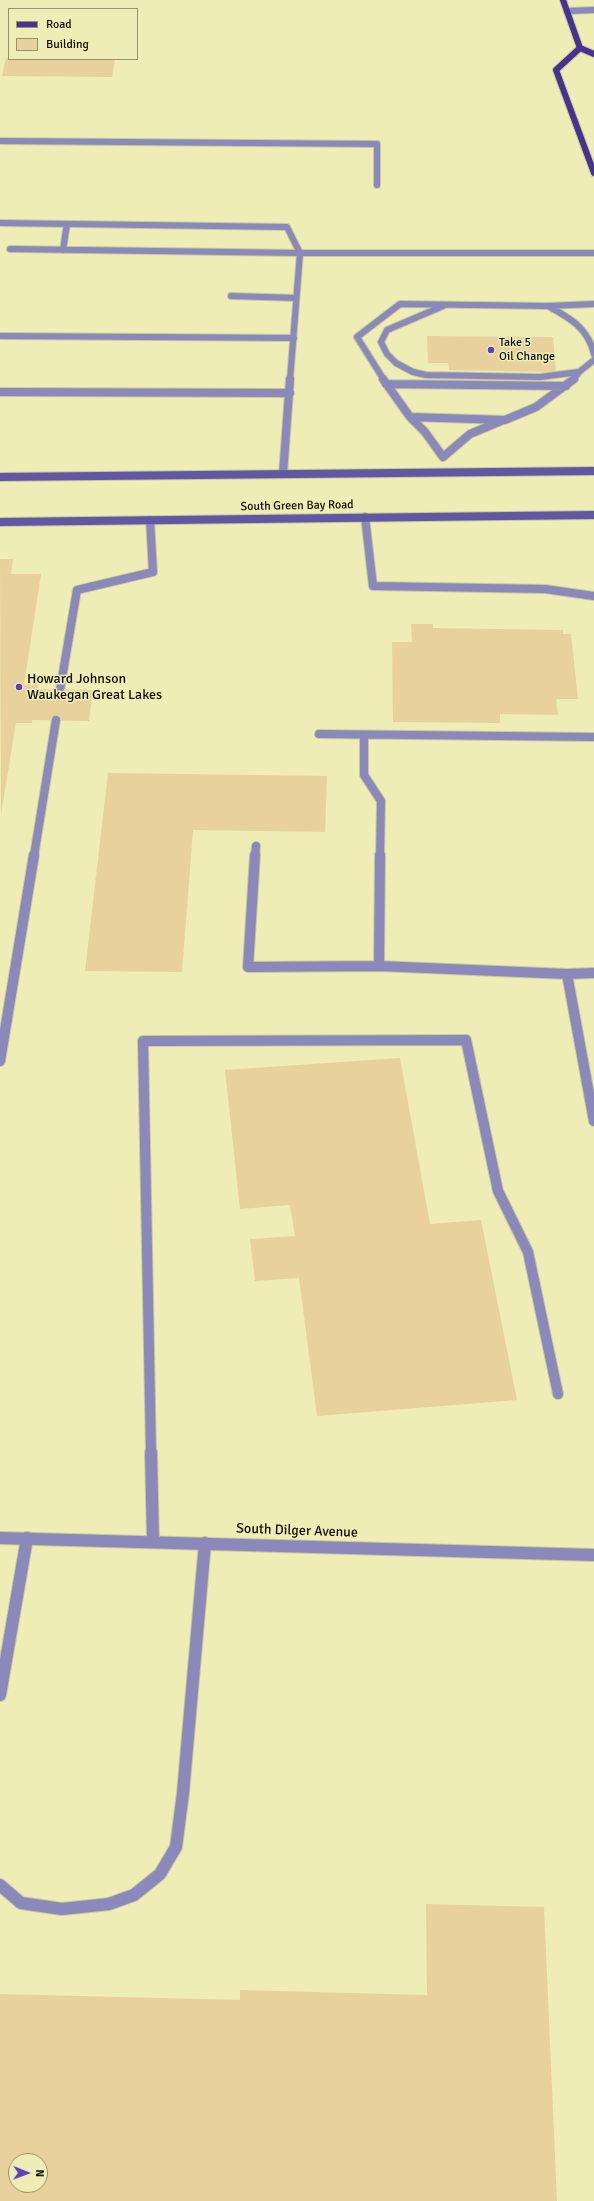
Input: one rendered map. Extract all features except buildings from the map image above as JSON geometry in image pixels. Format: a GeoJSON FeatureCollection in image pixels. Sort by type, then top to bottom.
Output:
{"type":"FeatureCollection","features":[{"type":"Feature","properties":{"kind":"main road"},"geometry":{"type":"LineString","coordinates":[[563,0],[580,48],[594,54]]}},
{"type":"Feature","properties":{"kind":"main road"},"geometry":{"type":"LineString","coordinates":[[580,48],[556,70],[594,173]]}},
{"type":"Feature","properties":{"kind":"main road"},"geometry":{"type":"LineString","coordinates":[[0,477],[594,471]]}},
{"type":"Feature","properties":{"kind":"main road","name":"South Green Bay Road"},"geometry":{"type":"LineString","coordinates":[[0,522],[594,515]]}},
{"type":"Feature","properties":{"kind":"street"},"geometry":{"type":"LineString","coordinates":[[567,11],[594,10]]}},
{"type":"Feature","properties":{"kind":"street"},"geometry":{"type":"LineString","coordinates":[[0,141],[377,144],[377,186]]}},
{"type":"Feature","properties":{"kind":"street"},"geometry":{"type":"LineString","coordinates":[[0,223],[287,227],[300,253],[283,474]]}},
{"type":"Feature","properties":{"kind":"street"},"geometry":{"type":"LineString","coordinates":[[63,250],[67,224]]}},
{"type":"Feature","properties":{"kind":"street"},"geometry":{"type":"LineString","coordinates":[[10,249],[300,253],[594,253]]}},
{"type":"Feature","properties":{"kind":"street"},"geometry":{"type":"LineString","coordinates":[[231,296],[296,298]]}},
{"type":"Feature","properties":{"kind":"street"},"geometry":{"type":"LineString","coordinates":[[445,472],[443,458],[425,432],[410,417],[386,384],[357,337],[400,304],[548,306],[594,304]]}},
{"type":"Feature","properties":{"kind":"street"},"geometry":{"type":"LineString","coordinates":[[448,304],[387,330],[380,342],[384,353],[396,364],[420,374],[540,377],[563,376],[579,372]]}},
{"type":"Feature","properties":{"kind":"street"},"geometry":{"type":"LineString","coordinates":[[548,306],[580,325],[592,342],[594,354]]}},
{"type":"Feature","properties":{"kind":"street"},"geometry":{"type":"LineString","coordinates":[[0,336],[294,338]]}},
{"type":"Feature","properties":{"kind":"street"},"geometry":{"type":"LineString","coordinates":[[443,458],[470,434],[536,407],[572,382],[579,372],[594,360]]}},
{"type":"Feature","properties":{"kind":"street"},"geometry":{"type":"LineString","coordinates":[[386,384],[566,386]]}},
{"type":"Feature","properties":{"kind":"street"},"geometry":{"type":"LineString","coordinates":[[0,392],[290,394]]}},
{"type":"Feature","properties":{"kind":"street"},"geometry":{"type":"LineString","coordinates":[[410,417],[505,420]]}},
{"type":"Feature","properties":{"kind":"street"},"geometry":{"type":"LineString","coordinates":[[365,517],[373,586],[545,589],[583,593],[594,596]]}},
{"type":"Feature","properties":{"kind":"street"},"geometry":{"type":"LineString","coordinates":[[60,690],[77,590],[153,572],[150,520]]}},
{"type":"Feature","properties":{"kind":"street"},"geometry":{"type":"LineString","coordinates":[[0,1061],[56,720]]}},
{"type":"Feature","properties":{"kind":"street"},"geometry":{"type":"LineString","coordinates":[[319,734],[594,737]]}},
{"type":"Feature","properties":{"kind":"street"},"geometry":{"type":"LineString","coordinates":[[364,735],[364,775],[381,801],[379,966]]}},
{"type":"Feature","properties":{"kind":"street"},"geometry":{"type":"LineString","coordinates":[[256,846],[248,967],[379,966],[567,974],[594,973]]}},
{"type":"Feature","properties":{"kind":"street"},"geometry":{"type":"LineString","coordinates":[[567,974],[594,1121]]}},
{"type":"Feature","properties":{"kind":"street"},"geometry":{"type":"LineString","coordinates":[[153,1541],[143,1041],[466,1040],[498,1191],[528,1252],[558,1394]]}},
{"type":"Feature","properties":{"kind":"street","name":"South Dilger Avenue"},"geometry":{"type":"LineString","coordinates":[[0,1538],[153,1541],[594,1557]]}},
{"type":"Feature","properties":{"kind":"street"},"geometry":{"type":"LineString","coordinates":[[0,1695],[27,1538]]}},
{"type":"Feature","properties":{"kind":"street"},"geometry":{"type":"LineString","coordinates":[[0,1885],[21,1903],[62,1909],[109,1904],[134,1895],[160,1874],[176,1847],[183,1793],[205,1543]]}},
{"type":"Feature","properties":{"kind":"place","name":"Take 5 Oil Change"},"geometry":{"type":"Point","coordinates":[491,350]}},
{"type":"Feature","properties":{"kind":"place","name":"Howard Johnson Waukegan Great Lakes"},"geometry":{"type":"Point","coordinates":[19,687]}}]}
